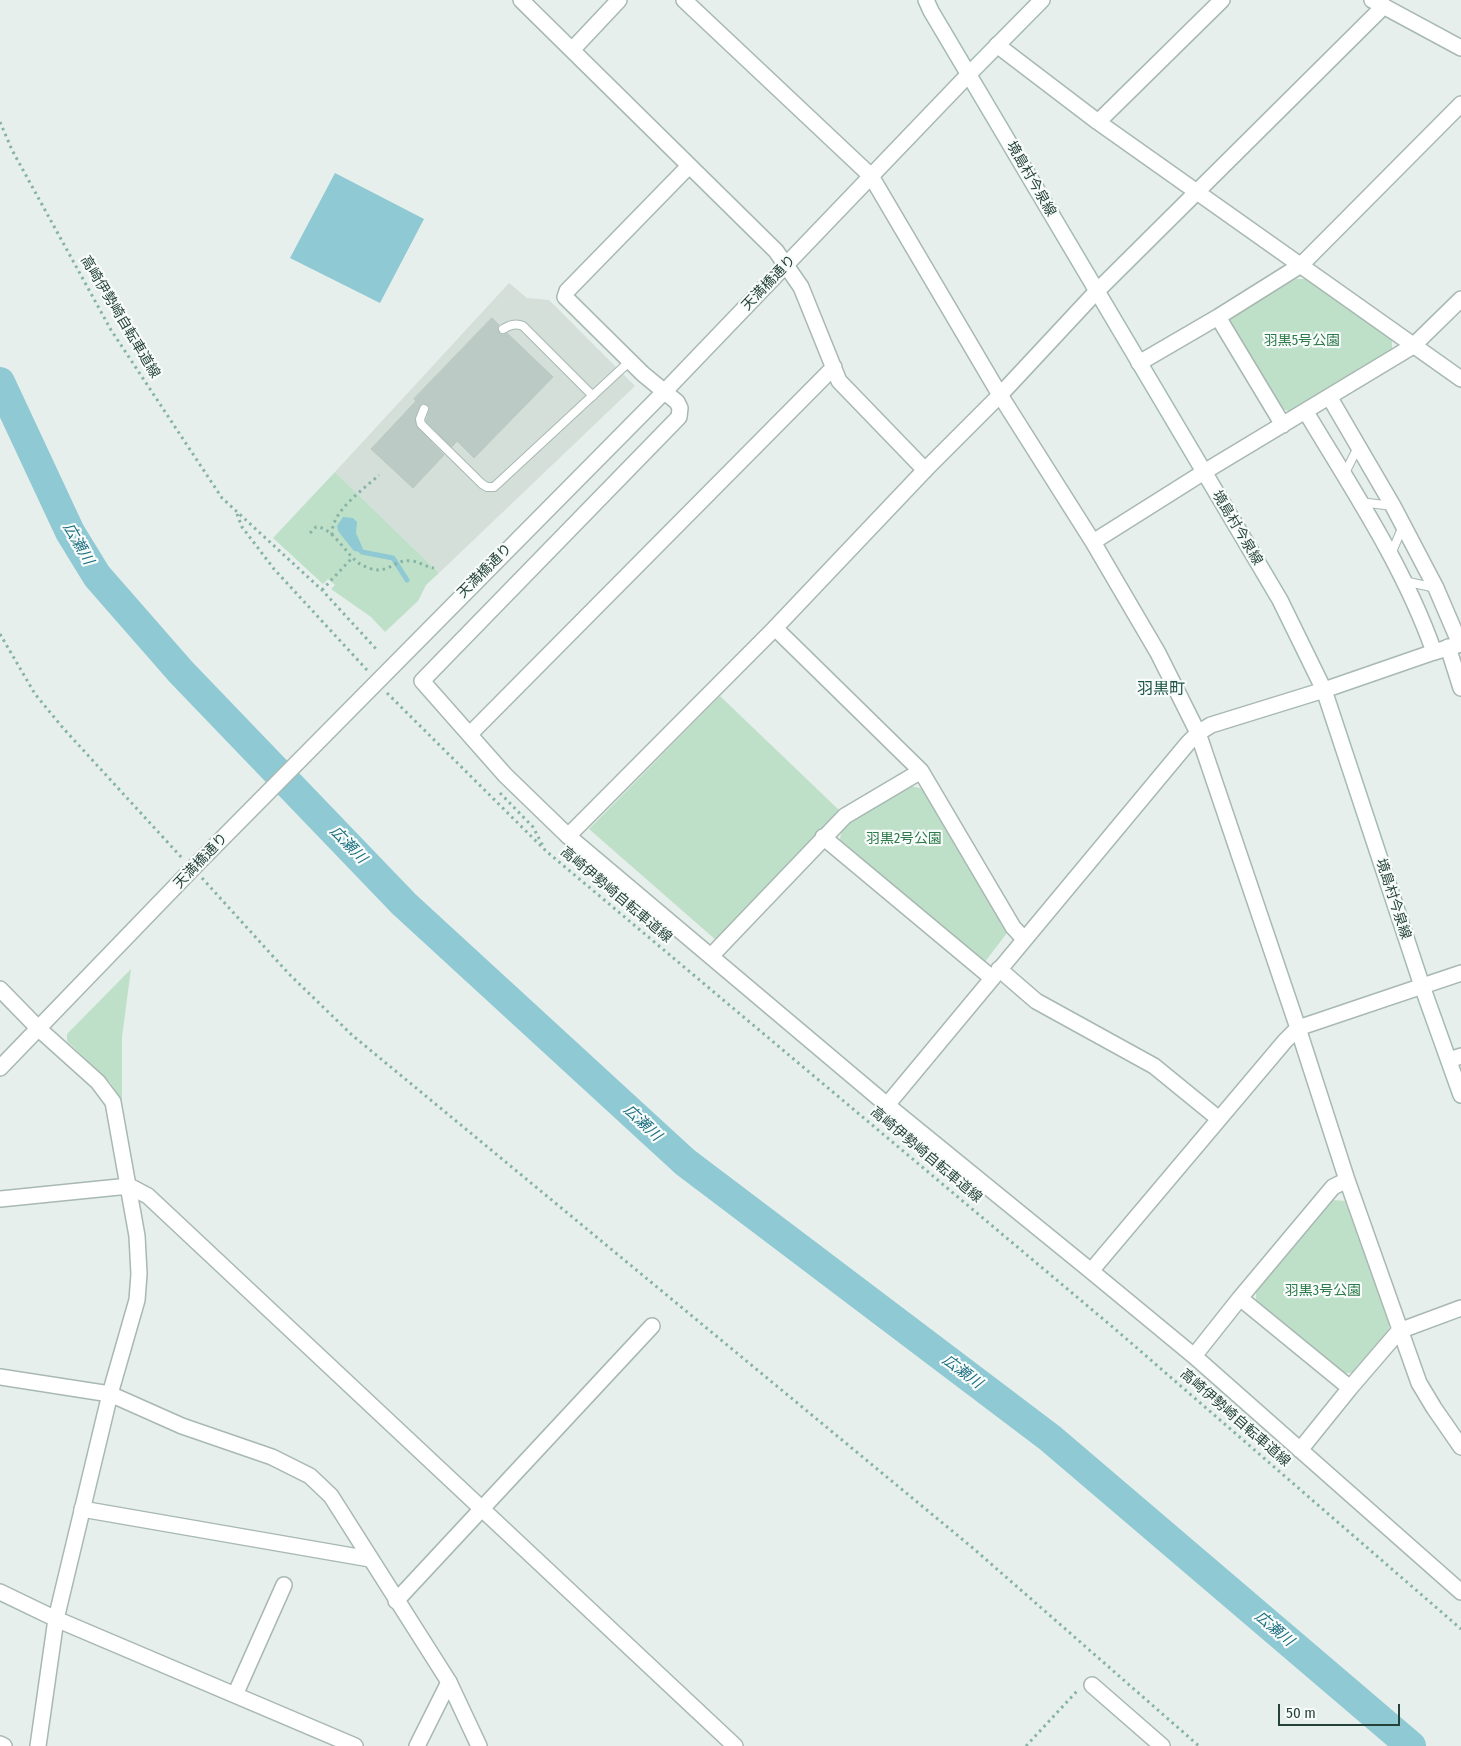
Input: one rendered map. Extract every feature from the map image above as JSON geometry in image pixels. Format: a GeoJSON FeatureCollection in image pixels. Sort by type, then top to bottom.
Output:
{"type":"FeatureCollection","features":[{"type":"Feature","properties":{"kind":"street"},"geometry":{"type":"LineString","coordinates":[[521,0],[776,251],[800,287],[839,381],[926,470]]}},
{"type":"Feature","properties":{"kind":"street"},"geometry":{"type":"LineString","coordinates":[[572,50],[619,0]]}},
{"type":"Feature","properties":{"kind":"street"},"geometry":{"type":"LineString","coordinates":[[684,0],[871,176],[1000,394],[1093,542],[1158,653],[1198,733],[1399,1331],[1419,1383],[1461,1447]]}},
{"type":"Feature","properties":{"kind":"street","name":"境島村今泉線"},"geometry":{"type":"LineString","coordinates":[[926,0],[1096,292],[1280,600],[1324,690],[1422,986],[1455,1058],[1461,1095]]}},
{"type":"Feature","properties":{"kind":"street","name":"天満橋通り"},"geometry":{"type":"LineString","coordinates":[[0,1068],[200,870],[378,689],[1042,0]]}},
{"type":"Feature","properties":{"kind":"street"},"geometry":{"type":"LineString","coordinates":[[1098,122],[1222,0]]}},
{"type":"Feature","properties":{"kind":"street"},"geometry":{"type":"LineString","coordinates":[[568,836],[775,628],[1096,292],[1197,192],[1378,3],[1461,48]]}},
{"type":"Feature","properties":{"kind":"street"},"geometry":{"type":"LineString","coordinates":[[997,45],[1098,122],[1461,379]]}},
{"type":"Feature","properties":{"kind":"street"},"geometry":{"type":"LineString","coordinates":[[1139,363],[1218,317],[1301,265],[1461,104]]}},
{"type":"Feature","properties":{"kind":"street"},"geometry":{"type":"LineString","coordinates":[[689,166],[567,291],[564,297],[630,361],[677,402],[680,408],[679,416],[422,681],[505,775],[568,836],[887,1105],[1194,1356],[1461,1592]]}},
{"type":"Feature","properties":{"kind":"street"},"geometry":{"type":"LineString","coordinates":[[1093,542],[1204,472],[1330,398],[1413,346],[1461,299]]}},
{"type":"Feature","properties":{"kind":"street"},"geometry":{"type":"LineString","coordinates":[[1218,317],[1283,425]]}},
{"type":"Feature","properties":{"kind":"street"},"geometry":{"type":"LineString","coordinates":[[470,734],[834,367]]}},
{"type":"Feature","properties":{"kind":"street"},"geometry":{"type":"LineString","coordinates":[[1330,398],[1393,506],[1436,588],[1457,645],[1461,688]]}},
{"type":"Feature","properties":{"kind":"street"},"geometry":{"type":"LineString","coordinates":[[1306,412],[1391,555],[1423,619],[1434,652]]}},
{"type":"Feature","properties":{"kind":"street"},"geometry":{"type":"LineString","coordinates":[[775,628],[921,771],[1013,927],[1024,940]]}},
{"type":"Feature","properties":{"kind":"street"},"geometry":{"type":"LineString","coordinates":[[887,1105],[1198,733],[1211,725],[1324,690],[1457,645]]}},
{"type":"Feature","properties":{"kind":"street"},"geometry":{"type":"LineString","coordinates":[[711,956],[845,816],[921,771]]}},
{"type":"Feature","properties":{"kind":"street"},"geometry":{"type":"LineString","coordinates":[[823,837],[996,973],[1036,1001],[1154,1066],[1220,1119]]}},
{"type":"Feature","properties":{"kind":"street"},"geometry":{"type":"LineString","coordinates":[[1091,1271],[1298,1028],[1461,973]]}},
{"type":"Feature","properties":{"kind":"street"},"geometry":{"type":"LineString","coordinates":[[0,989],[39,1029],[98,1082],[113,1102],[130,1186],[137,1236],[139,1274],[137,1300],[110,1394],[56,1619],[38,1746]]}},
{"type":"Feature","properties":{"kind":"street"},"geometry":{"type":"LineString","coordinates":[[1194,1356],[1240,1298],[1333,1188],[1347,1180]]}},
{"type":"Feature","properties":{"kind":"street"},"geometry":{"type":"LineString","coordinates":[[0,1199],[130,1186],[148,1196],[736,1746]]}},
{"type":"Feature","properties":{"kind":"street"},"geometry":{"type":"LineString","coordinates":[[1240,1298],[1350,1388]]}},
{"type":"Feature","properties":{"kind":"street"},"geometry":{"type":"LineString","coordinates":[[1300,1450],[1399,1331],[1461,1308]]}},
{"type":"Feature","properties":{"kind":"street"},"geometry":{"type":"LineString","coordinates":[[396,1601],[652,1326]]}},
{"type":"Feature","properties":{"kind":"street"},"geometry":{"type":"LineString","coordinates":[[0,1377],[110,1394],[182,1426],[272,1458],[310,1476],[331,1496],[449,1682],[479,1746]]}},
{"type":"Feature","properties":{"kind":"street"},"geometry":{"type":"LineString","coordinates":[[82,1509],[370,1559]]}},
{"type":"Feature","properties":{"kind":"street"},"geometry":{"type":"LineString","coordinates":[[235,1695],[284,1585]]}},
{"type":"Feature","properties":{"kind":"street"},"geometry":{"type":"LineString","coordinates":[[0,1592],[56,1619],[355,1746]]}},
{"type":"Feature","properties":{"kind":"street"},"geometry":{"type":"LineString","coordinates":[[417,1746],[449,1682]]}},
{"type":"Feature","properties":{"kind":"street"},"geometry":{"type":"LineString","coordinates":[[1092,1684],[1162,1746]]}},
{"type":"Feature","properties":{"kind":"street"},"geometry":{"type":"LineString","coordinates":[[0,1744],[4,1746]]}},
{"type":"Feature","properties":{"kind":"lane"},"geometry":{"type":"LineString","coordinates":[[504,329],[510,324],[523,326],[593,396]]}},
{"type":"Feature","properties":{"kind":"lane"},"geometry":{"type":"LineString","coordinates":[[424,409],[420,419],[421,424],[482,484],[487,487],[494,487],[630,361]]}},
{"type":"Feature","properties":{"kind":"lane"},"geometry":{"type":"LineString","coordinates":[[1344,475],[1358,447]]}},
{"type":"Feature","properties":{"kind":"lane"},"geometry":{"type":"LineString","coordinates":[[1360,502],[1393,506]]}},
{"type":"Feature","properties":{"kind":"lane"},"geometry":{"type":"LineString","coordinates":[[1391,555],[1403,526]]}},
{"type":"Feature","properties":{"kind":"lane"},"geometry":{"type":"LineString","coordinates":[[1404,581],[1436,588]]}},
{"type":"Feature","properties":{"kind":"path","name":"高崎伊勢崎自転車道線"},"geometry":{"type":"LineString","coordinates":[[0,122],[12,150],[111,330],[222,498],[322,590],[377,650]]}},
{"type":"Feature","properties":{"kind":"path"},"geometry":{"type":"LineString","coordinates":[[332,535],[336,517],[378,475]]}},
{"type":"Feature","properties":{"kind":"path","name":"高崎伊勢崎自転車道線"},"geometry":{"type":"LineString","coordinates":[[236,512],[242,527],[274,569],[367,670]]}},
{"type":"Feature","properties":{"kind":"path"},"geometry":{"type":"LineString","coordinates":[[310,533],[319,526],[332,535],[358,562],[376,570],[381,571],[412,560],[434,568]]}},
{"type":"Feature","properties":{"kind":"path"},"geometry":{"type":"LineString","coordinates":[[322,590],[352,557]]}},
{"type":"Feature","properties":{"kind":"path"},"geometry":{"type":"LineString","coordinates":[[0,634],[35,694],[63,728],[182,857]]}},
{"type":"Feature","properties":{"kind":"path","name":"高崎伊勢崎自転車道線"},"geometry":{"type":"LineString","coordinates":[[378,689],[546,851],[1116,1329],[1461,1628]]}},
{"type":"Feature","properties":{"kind":"path"},"geometry":{"type":"LineString","coordinates":[[200,870],[210,885],[289,974],[352,1035],[974,1550],[1199,1746]]}},
{"type":"Feature","properties":{"kind":"path"},"geometry":{"type":"LineString","coordinates":[[1026,1746],[1084,1683],[1092,1684]]}},
{"type":"Feature","properties":{"kind":"shaded area"},"geometry":{"type":"Polygon","coordinates":[[[509,283],[527,298],[549,300],[635,386],[439,573],[335,472],[509,283]]]}},
{"type":"Feature","properties":{"kind":"green space","name":"羽黒5号公園"},"geometry":{"type":"Polygon","coordinates":[[[1296,279],[1309,279],[1392,340],[1392,351],[1289,411],[1279,408],[1229,328],[1229,319],[1296,279]]]}},
{"type":"Feature","properties":{"kind":"green space"},"geometry":{"type":"Polygon","coordinates":[[[335,472],[439,573],[426,585],[418,601],[385,632],[371,617],[331,589],[335,585],[328,579],[323,584],[273,538],[335,472]]]}},
{"type":"Feature","properties":{"kind":"green space"},"geometry":{"type":"Polygon","coordinates":[[[720,696],[840,811],[717,941],[589,829],[720,696]]]}},
{"type":"Feature","properties":{"kind":"green space","name":"羽黒2号公園"},"geometry":{"type":"Polygon","coordinates":[[[911,786],[924,789],[1007,933],[984,963],[840,840],[842,826],[911,786]]]}},
{"type":"Feature","properties":{"kind":"green space"},"geometry":{"type":"Polygon","coordinates":[[[131,969],[122,1037],[122,1107],[116,1091],[110,1082],[67,1041],[67,1034],[131,969]]]}},
{"type":"Feature","properties":{"kind":"green space","name":"羽黒3号公園"},"geometry":{"type":"Polygon","coordinates":[[[1333,1200],[1345,1201],[1389,1323],[1389,1330],[1353,1373],[1344,1373],[1256,1302],[1256,1292],[1333,1200]]]}},
{"type":"Feature","properties":{"kind":"water"},"geometry":{"type":"Polygon","coordinates":[[[335,173],[424,219],[380,303],[290,258],[335,173]]]}},
{"type":"Feature","properties":{"kind":"water"},"geometry":{"type":"Polygon","coordinates":[[[343,517],[353,518],[357,522],[356,533],[363,549],[362,552],[354,551],[338,531],[337,526],[343,517]]]}},
{"type":"Feature","properties":{"kind":"building"},"geometry":{"type":"Polygon","coordinates":[[[492,318],[499,325],[497,329],[500,334],[507,333],[553,377],[474,458],[457,441],[452,447],[426,421],[429,406],[424,403],[420,405],[415,417],[416,426],[444,455],[413,488],[371,449],[416,401],[414,399],[492,318]]]}},
{"type":"Feature","properties":{"kind":"waterway","name":"広瀬川"},"geometry":{"type":"LineString","coordinates":[[0,382],[70,532],[97,576],[181,672],[404,904],[685,1162],[1050,1438],[1411,1746]]}},
{"type":"Feature","properties":{"kind":"waterway"},"geometry":{"type":"LineString","coordinates":[[357,547],[362,552],[393,558],[407,580]]}},
{"type":"Feature","properties":{"kind":"district","name":"羽黒町"},"geometry":{"type":"Point","coordinates":[1161,690]}}]}
